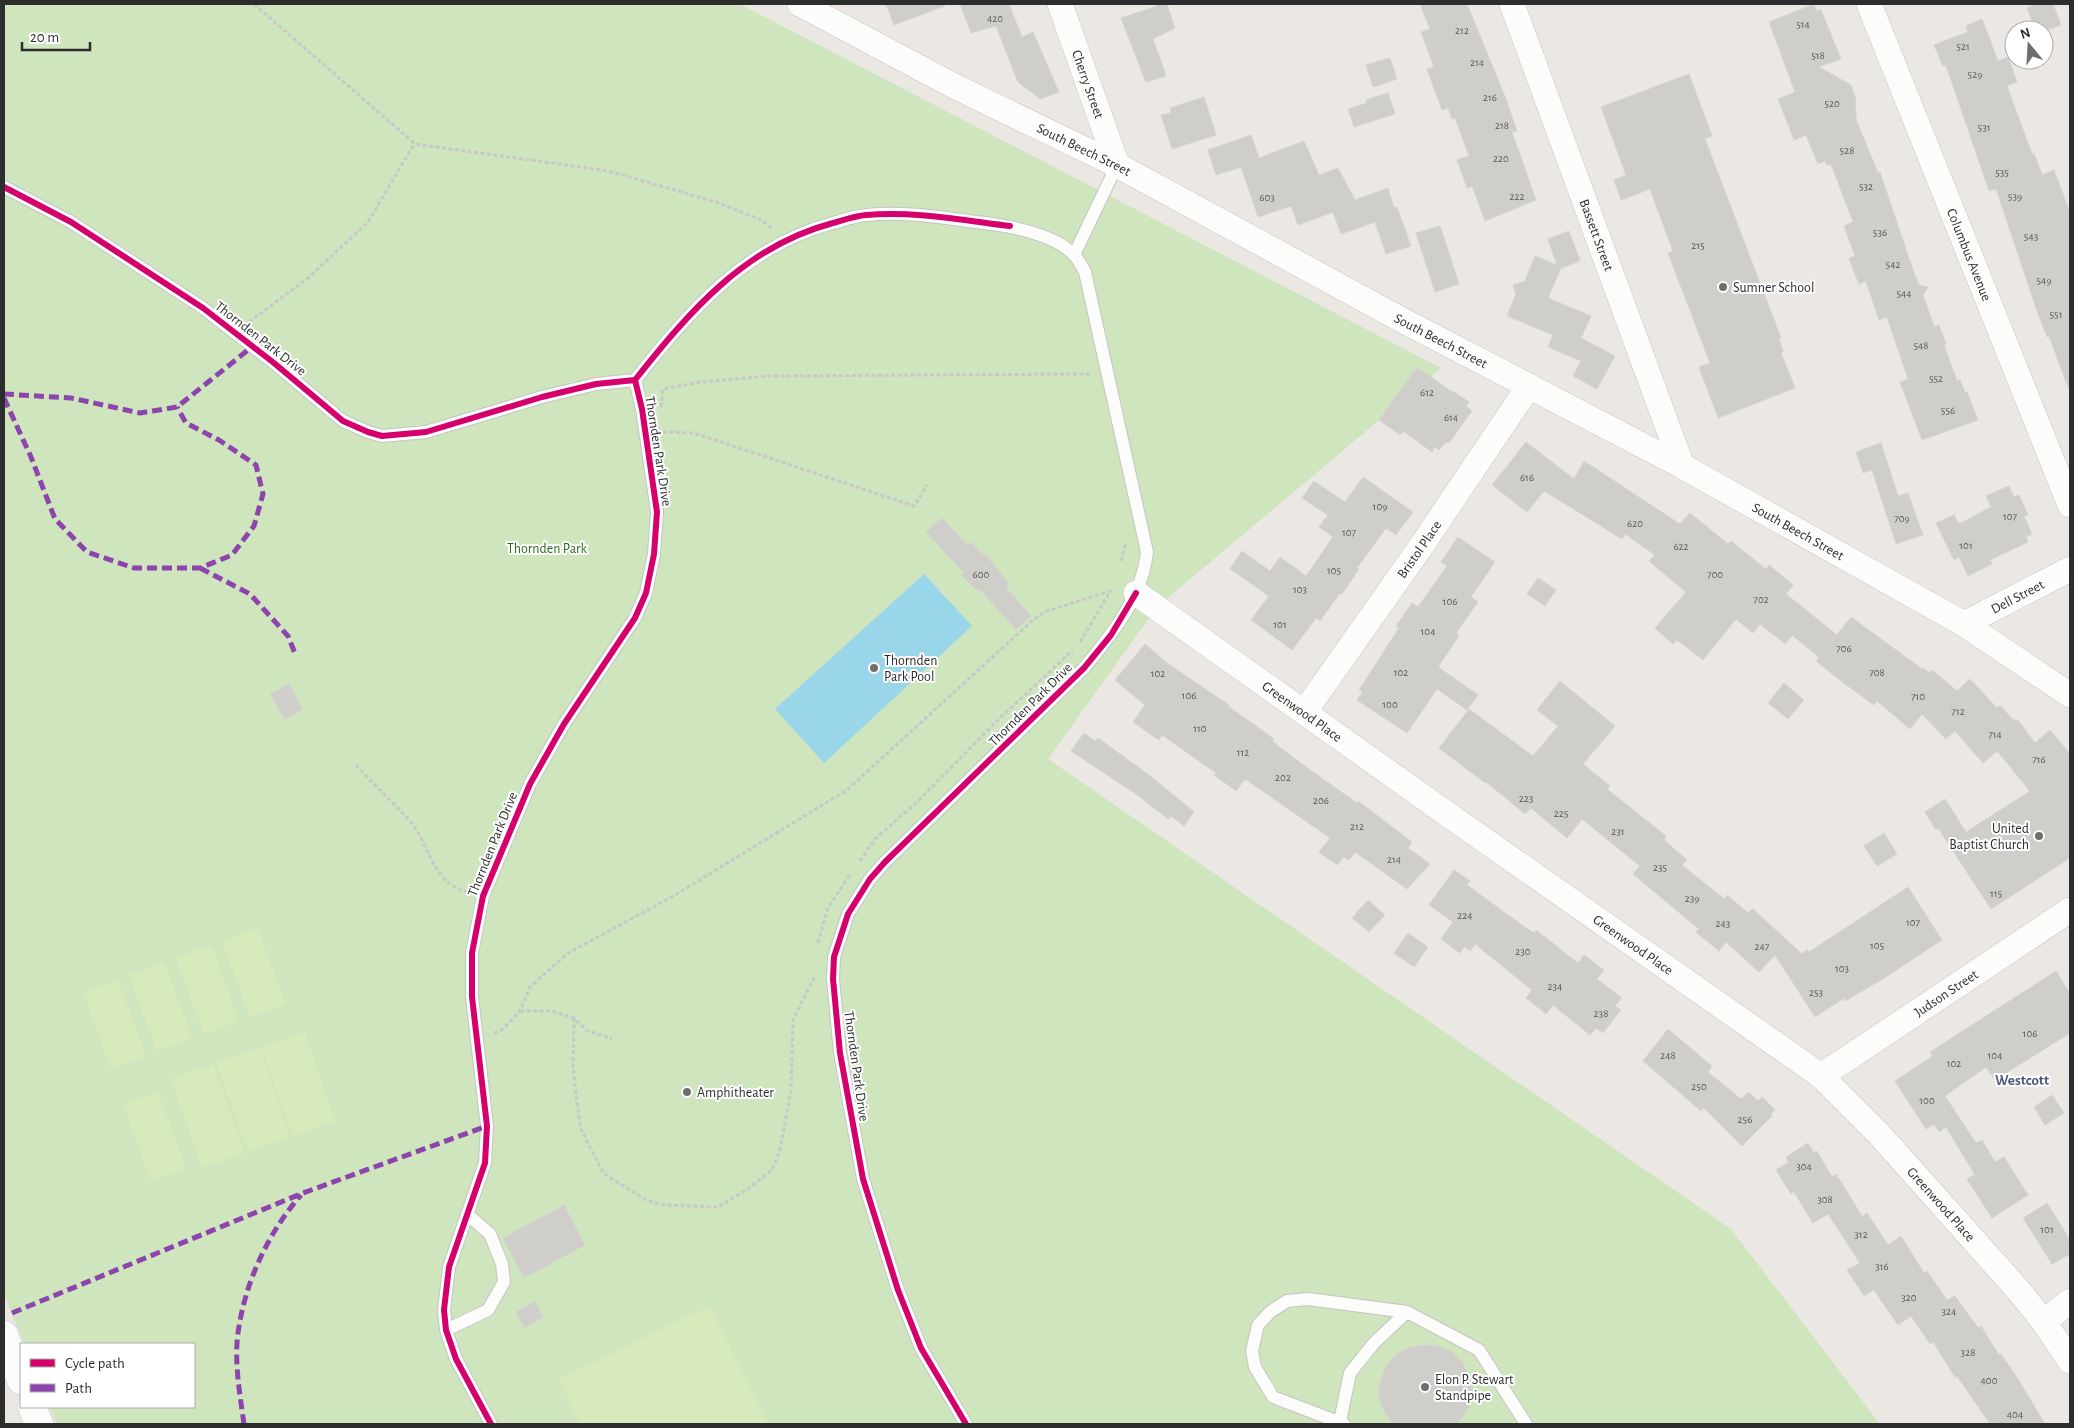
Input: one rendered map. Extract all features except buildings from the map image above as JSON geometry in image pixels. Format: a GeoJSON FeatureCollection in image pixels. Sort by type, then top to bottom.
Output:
{"type":"FeatureCollection","features":[{"type":"Feature","properties":{"kind":"street","name":"South Beech Street"},"geometry":{"type":"LineString","coordinates":[[800,4],[952,85],[1117,165],[1682,466],[1964,624],[2070,695]]}},
{"type":"Feature","properties":{"kind":"street","name":"Cherry Street"},"geometry":{"type":"LineString","coordinates":[[1060,4],[1117,165]]}},
{"type":"Feature","properties":{"kind":"street","name":"Bassett Street"},"geometry":{"type":"LineString","coordinates":[[1512,4],[1682,466]]}},
{"type":"Feature","properties":{"kind":"street","name":"Columbus Avenue"},"geometry":{"type":"LineString","coordinates":[[1869,4],[2070,505]]}},
{"type":"Feature","properties":{"kind":"street","name":"Bristol Place"},"geometry":{"type":"LineString","coordinates":[[1304,711],[1420,548],[1529,386]]}},
{"type":"Feature","properties":{"kind":"street","name":"Dell Street"},"geometry":{"type":"LineString","coordinates":[[1964,624],[2070,569]]}},
{"type":"Feature","properties":{"kind":"street","name":"Greenwood Place"},"geometry":{"type":"LineString","coordinates":[[1136,593],[1304,711],[1443,812],[1821,1076],[1885,1141],[2044,1322],[2070,1361]]}},
{"type":"Feature","properties":{"kind":"street","name":"Judson Street"},"geometry":{"type":"LineString","coordinates":[[1821,1076],[2070,910]]}},
{"type":"Feature","properties":{"kind":"street"},"geometry":{"type":"LineString","coordinates":[[2044,1322],[2070,1301]]}},
{"type":"Feature","properties":{"kind":"street"},"geometry":{"type":"LineString","coordinates":[[6,1347],[20,1378]]}},
{"type":"Feature","properties":{"kind":"street"},"geometry":{"type":"LineString","coordinates":[[32,1408],[39,1424]]}},
{"type":"Feature","properties":{"kind":"lane"},"geometry":{"type":"LineString","coordinates":[[1074,255],[1117,165]]}},
{"type":"Feature","properties":{"kind":"lane","name":"Thornden Park Drive"},"geometry":{"type":"LineString","coordinates":[[4,187],[71,222],[203,308],[253,346],[342,421],[382,436],[426,432],[551,394],[596,384],[634,380],[675,329],[728,277],[789,239],[814,228],[865,215],[915,214],[1010,226],[1060,244],[1074,255],[1085,272],[1147,552],[1145,567],[1136,593],[1111,635],[1084,668],[884,862],[870,879],[848,914],[834,957],[833,979],[840,1053],[863,1179],[898,1290],[922,1348],[966,1424]]}},
{"type":"Feature","properties":{"kind":"lane","name":"Thornden Park Drive"},"geometry":{"type":"LineString","coordinates":[[491,1424],[456,1359],[446,1330],[444,1310],[449,1267],[485,1163],[487,1126],[472,997],[472,953],[483,896],[530,784],[564,724],[635,618],[646,593],[654,554],[657,512],[642,410],[634,380]]}},
{"type":"Feature","properties":{"kind":"lane"},"geometry":{"type":"LineString","coordinates":[[446,1330],[488,1310],[504,1282],[502,1264],[490,1234],[467,1214]]}},
{"type":"Feature","properties":{"kind":"lane"},"geometry":{"type":"LineString","coordinates":[[1407,1312],[1374,1342],[1350,1373],[1342,1423],[1273,1397],[1255,1367],[1252,1351],[1258,1325],[1270,1312],[1288,1301],[1308,1299],[1407,1312],[1479,1350],[1526,1424]]}},
{"type":"Feature","properties":{"kind":"path"},"geometry":{"type":"LineString","coordinates":[[254,4],[415,144],[609,171],[716,202],[761,220],[789,239]]}},
{"type":"Feature","properties":{"kind":"path"},"geometry":{"type":"LineString","coordinates":[[253,346],[248,324],[308,278],[368,222],[415,144]]}},
{"type":"Feature","properties":{"kind":"path"},"geometry":{"type":"LineString","coordinates":[[663,390],[700,382],[768,376],[1095,374]]}},
{"type":"Feature","properties":{"kind":"path"},"geometry":{"type":"LineString","coordinates":[[659,432],[694,432],[914,506],[926,485]]}},
{"type":"Feature","properties":{"kind":"path"},"geometry":{"type":"LineString","coordinates":[[476,1039],[502,1030],[520,1012],[530,987],[568,953],[670,898],[847,790],[1044,612],[1111,590]]}},
{"type":"Feature","properties":{"kind":"path"},"geometry":{"type":"LineString","coordinates":[[356,765],[411,822],[444,880],[461,891],[483,896]]}},
{"type":"Feature","properties":{"kind":"path"},"geometry":{"type":"LineString","coordinates":[[520,1012],[551,1011],[574,1018],[586,1030],[612,1039]]}},
{"type":"Feature","properties":{"kind":"green space","name":"Thornden Park"},"geometry":{"type":"Polygon","coordinates":[[[4,4],[740,4],[1441,368],[1157,607],[1048,759],[1731,1229],[1880,1424],[57,1424],[49,1408],[195,1408],[195,1343],[24,1343],[4,1294],[4,4]]]}},
{"type":"Feature","properties":{"kind":"green space"},"geometry":{"type":"Polygon","coordinates":[[[258,928],[285,1004],[250,1017],[222,941],[258,928]]]}},
{"type":"Feature","properties":{"kind":"green space"},"geometry":{"type":"Polygon","coordinates":[[[211,945],[239,1021],[204,1034],[176,958],[211,945]]]}},
{"type":"Feature","properties":{"kind":"green space"},"geometry":{"type":"Polygon","coordinates":[[[164,962],[192,1038],[157,1051],[129,975],[164,962]]]}},
{"type":"Feature","properties":{"kind":"green space"},"geometry":{"type":"Polygon","coordinates":[[[118,980],[146,1056],[111,1069],[83,992],[118,980]]]}},
{"type":"Feature","properties":{"kind":"green space"},"geometry":{"type":"Polygon","coordinates":[[[304,1032],[335,1121],[293,1137],[261,1048],[304,1032]]]}},
{"type":"Feature","properties":{"kind":"green space"},"geometry":{"type":"Polygon","coordinates":[[[259,1048],[290,1137],[248,1152],[216,1063],[259,1048]]]}},
{"type":"Feature","properties":{"kind":"green space"},"geometry":{"type":"Polygon","coordinates":[[[213,1064],[245,1153],[202,1168],[171,1079],[213,1064]]]}},
{"type":"Feature","properties":{"kind":"green space"},"geometry":{"type":"Polygon","coordinates":[[[158,1092],[186,1168],[151,1181],[123,1104],[158,1092]]]}},
{"type":"Feature","properties":{"kind":"green space"},"geometry":{"type":"Polygon","coordinates":[[[710,1306],[767,1424],[580,1424],[559,1379],[710,1306]]]}},
{"type":"Feature","properties":{"kind":"water","name":"Thornden Park Pool"},"geometry":{"type":"Polygon","coordinates":[[[924,574],[972,626],[824,763],[775,709],[924,574]]]}},
{"type":"Feature","properties":{"kind":"marked path"},"geometry":{"type":"LineString","coordinates":[[4,394],[71,398],[140,413],[177,407],[253,346]]}},
{"type":"Feature","properties":{"kind":"marked path"},"geometry":{"type":"LineString","coordinates":[[4,398],[31,457],[55,519],[87,552],[134,568],[200,568],[232,555],[254,526],[263,494],[256,465],[219,440],[186,423],[177,407]]}},
{"type":"Feature","properties":{"kind":"marked path"},"geometry":{"type":"LineString","coordinates":[[200,568],[250,594],[288,636],[296,656]]}},
{"type":"Feature","properties":{"kind":"marked path"},"geometry":{"type":"LineString","coordinates":[[12,1313],[303,1193],[487,1126]]}},
{"type":"Feature","properties":{"kind":"marked path"},"geometry":{"type":"LineString","coordinates":[[244,1424],[237,1355],[241,1314],[252,1277],[268,1242],[278,1225],[301,1195]]}},
{"type":"Feature","properties":{"kind":"cycle path"},"geometry":{"type":"LineString","coordinates":[[4,187],[71,222],[203,308],[274,363],[343,421],[382,436],[426,432],[542,397],[596,384],[635,380],[676,330],[698,307],[746,265],[773,248],[801,234],[833,223],[854,217],[902,214],[1010,226]]}},
{"type":"Feature","properties":{"kind":"cycle path"},"geometry":{"type":"LineString","coordinates":[[491,1424],[456,1359],[446,1330],[444,1310],[449,1267],[485,1163],[487,1126],[472,997],[472,953],[483,896],[530,784],[564,724],[635,618],[646,593],[654,554],[657,512],[642,409],[635,380]]}},
{"type":"Feature","properties":{"kind":"cycle path"},"geometry":{"type":"LineString","coordinates":[[966,1424],[921,1348],[898,1290],[863,1179],[840,1053],[833,979],[834,957],[848,914],[870,879],[885,862],[1084,668],[1111,635],[1136,593]]}},
{"type":"Feature","properties":{"kind":"place","name":"Sumner School"},"geometry":{"type":"Point","coordinates":[1723,287]}},
{"type":"Feature","properties":{"kind":"place","name":"Thornden Park Pool"},"geometry":{"type":"Point","coordinates":[874,668]}},
{"type":"Feature","properties":{"kind":"place","name":"United Baptist Church"},"geometry":{"type":"Point","coordinates":[2039,836]}},
{"type":"Feature","properties":{"kind":"place","name":"Amphitheater"},"geometry":{"type":"Point","coordinates":[687,1092]}},
{"type":"Feature","properties":{"kind":"place","name":"Elon P. Stewart Standpipe"},"geometry":{"type":"Point","coordinates":[1425,1387]}},
{"type":"Feature","properties":{"kind":"district","name":"Westcott"},"geometry":{"type":"Point","coordinates":[2022,1080]}}]}
